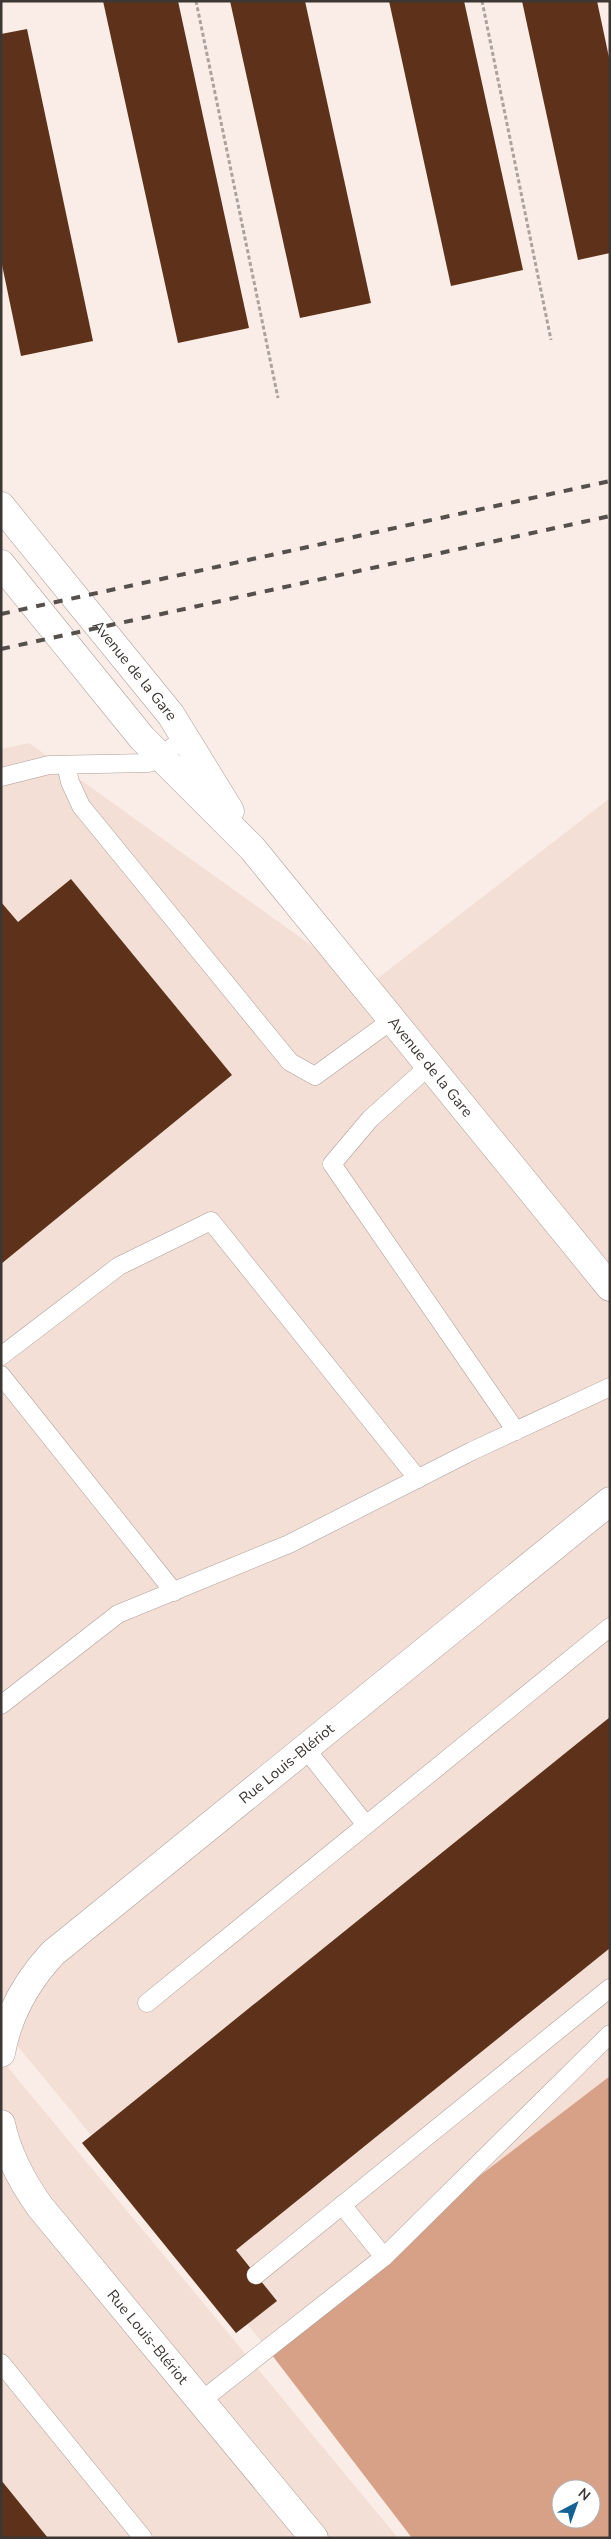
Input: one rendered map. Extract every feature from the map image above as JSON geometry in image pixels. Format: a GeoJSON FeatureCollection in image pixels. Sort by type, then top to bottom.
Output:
{"type":"FeatureCollection","features":[{"type":"Feature","properties":{"kind":"street","name":"Avenue de la Gare"},"geometry":{"type":"LineString","coordinates":[[1,506],[171,715],[252,848]]}},
{"type":"Feature","properties":{"kind":"street","name":"Avenue de la Gare"},"geometry":{"type":"LineString","coordinates":[[1,564],[142,738],[252,848],[610,1287]]}},
{"type":"Feature","properties":{"kind":"street","name":"Rue Louis-Blériot"},"geometry":{"type":"LineString","coordinates":[[1,2053],[10,2019],[18,2001],[34,1975],[53,1952],[610,1501]]}},
{"type":"Feature","properties":{"kind":"street","name":"Rue Louis-Blériot"},"geometry":{"type":"LineString","coordinates":[[1,2124],[10,2157],[29,2192],[314,2538]]}},
{"type":"Feature","properties":{"kind":"lane"},"geometry":{"type":"LineString","coordinates":[[1,777],[36,767],[136,765],[155,761],[185,737]]}},
{"type":"Feature","properties":{"kind":"lane"},"geometry":{"type":"LineString","coordinates":[[66,765],[70,782],[81,806],[290,1062],[315,1076],[392,1020]]}},
{"type":"Feature","properties":{"kind":"lane"},"geometry":{"type":"LineString","coordinates":[[430,1066],[376,1113],[332,1164],[516,1431]]}},
{"type":"Feature","properties":{"kind":"lane"},"geometry":{"type":"LineString","coordinates":[[1,1356],[119,1266],[211,1221],[418,1479]]}},
{"type":"Feature","properties":{"kind":"lane"},"geometry":{"type":"LineString","coordinates":[[1,1375],[174,1592]]}},
{"type":"Feature","properties":{"kind":"lane"},"geometry":{"type":"LineString","coordinates":[[1,1705],[118,1614],[289,1544],[516,1431],[610,1387]]}},
{"type":"Feature","properties":{"kind":"lane"},"geometry":{"type":"LineString","coordinates":[[147,2003],[610,1627]]}},
{"type":"Feature","properties":{"kind":"lane"},"geometry":{"type":"LineString","coordinates":[[305,1748],[366,1825]]}},
{"type":"Feature","properties":{"kind":"lane"},"geometry":{"type":"LineString","coordinates":[[256,2275],[610,1988]]}},
{"type":"Feature","properties":{"kind":"lane"},"geometry":{"type":"LineString","coordinates":[[201,2401],[384,2258],[610,2034]]}},
{"type":"Feature","properties":{"kind":"lane"},"geometry":{"type":"LineString","coordinates":[[342,2205],[384,2258]]}},
{"type":"Feature","properties":{"kind":"lane"},"geometry":{"type":"LineString","coordinates":[[1,2363],[143,2538]]}},
{"type":"Feature","properties":{"kind":"path"},"geometry":{"type":"LineString","coordinates":[[196,1],[278,398]]}},
{"type":"Feature","properties":{"kind":"path"},"geometry":{"type":"LineString","coordinates":[[482,1],[551,340]]}},
{"type":"Feature","properties":{"kind":"shaded area"},"geometry":{"type":"Polygon","coordinates":[[[29,743],[368,986],[610,798],[610,2076],[262,2342],[1,2026],[1,749],[29,743]]]}},
{"type":"Feature","properties":{"kind":"shaded area"},"geometry":{"type":"Polygon","coordinates":[[[1,2059],[398,2538],[1,2538],[1,2059]]]}},
{"type":"Feature","properties":{"kind":"shaded area"},"geometry":{"type":"Polygon","coordinates":[[[610,2076],[610,2538],[412,2538],[262,2342],[610,2076]]]}},
{"type":"Feature","properties":{"kind":"building"},"geometry":{"type":"Polygon","coordinates":[[[103,1],[178,1],[249,328],[178,343],[103,1]]]}},
{"type":"Feature","properties":{"kind":"building"},"geometry":{"type":"Polygon","coordinates":[[[230,1],[305,1],[371,303],[300,318],[230,1]]]}},
{"type":"Feature","properties":{"kind":"building"},"geometry":{"type":"Polygon","coordinates":[[[389,1],[464,1],[523,270],[451,286],[389,1]]]}},
{"type":"Feature","properties":{"kind":"building"},"geometry":{"type":"Polygon","coordinates":[[[522,1],[597,1],[610,62],[610,253],[578,260],[522,1]]]}},
{"type":"Feature","properties":{"kind":"building"},"geometry":{"type":"Polygon","coordinates":[[[27,29],[93,341],[21,356],[1,260],[1,34],[27,29]]]}},
{"type":"Feature","properties":{"kind":"building"},"geometry":{"type":"Polygon","coordinates":[[[71,879],[232,1075],[1,1264],[1,902],[18,922],[71,879]]]}},
{"type":"Feature","properties":{"kind":"building"},"geometry":{"type":"Polygon","coordinates":[[[610,1717],[610,1948],[236,2250],[277,2301],[236,2333],[82,2143],[610,1717]]]}},
{"type":"Feature","properties":{"kind":"building"},"geometry":{"type":"Polygon","coordinates":[[[1,2480],[48,2538],[1,2538],[1,2480]]]}},
{"type":"Feature","properties":{"kind":"railway"},"geometry":{"type":"LineString","coordinates":[[1,614],[610,481]]}},
{"type":"Feature","properties":{"kind":"railway"},"geometry":{"type":"LineString","coordinates":[[1,649],[610,516]]}}]}
